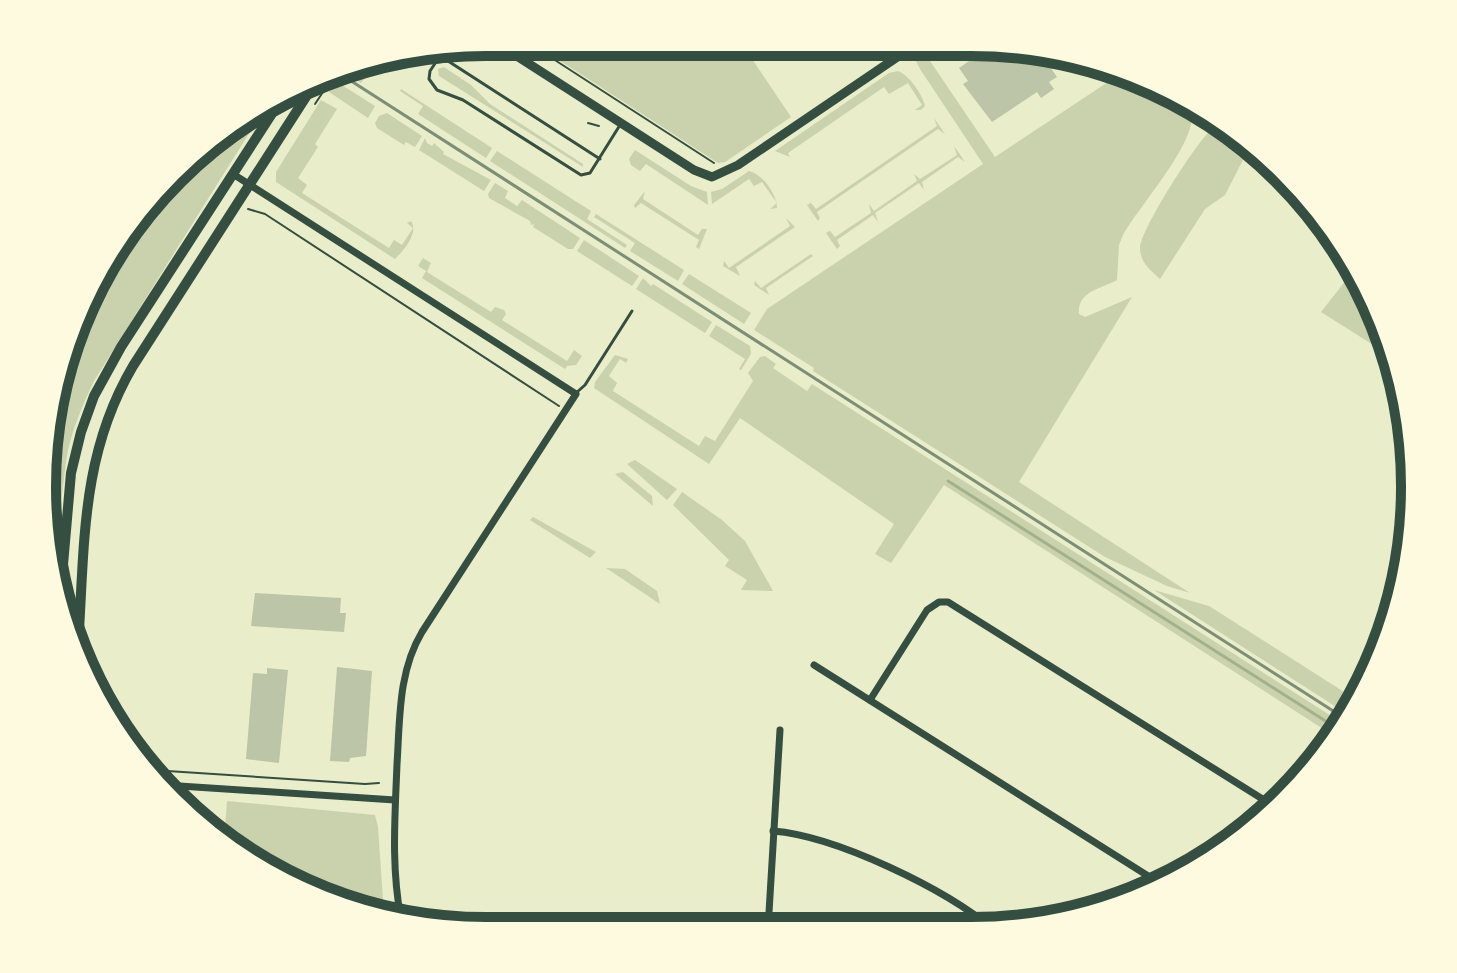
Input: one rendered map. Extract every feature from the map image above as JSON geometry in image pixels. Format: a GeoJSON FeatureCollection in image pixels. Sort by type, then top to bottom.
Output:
{"type":"FeatureCollection","features":[{"type":"Feature","properties":{"kind":"main road"},"geometry":{"type":"LineString","coordinates":[[79,626],[89,484],[108,414],[133,366],[307,95]]}},
{"type":"Feature","properties":{"kind":"main road"},"geometry":{"type":"LineString","coordinates":[[63,564],[71,473],[89,409],[115,358],[272,113]]}},
{"type":"Feature","properties":{"kind":"street"},"geometry":{"type":"LineString","coordinates":[[517,56],[708,177],[718,176],[754,154],[899,56]]}},
{"type":"Feature","properties":{"kind":"street"},"geometry":{"type":"LineString","coordinates":[[233,174],[576,394],[411,652],[402,690],[395,800],[394,860],[400,908]]}},
{"type":"Feature","properties":{"kind":"street"},"geometry":{"type":"LineString","coordinates":[[870,700],[927,610],[939,602],[948,602],[1265,800]]}},
{"type":"Feature","properties":{"kind":"street"},"geometry":{"type":"LineString","coordinates":[[814,665],[1150,877]]}},
{"type":"Feature","properties":{"kind":"street"},"geometry":{"type":"LineString","coordinates":[[769,917],[780,730]]}},
{"type":"Feature","properties":{"kind":"street"},"geometry":{"type":"LineString","coordinates":[[177,786],[395,800]]}},
{"type":"Feature","properties":{"kind":"street"},"geometry":{"type":"LineString","coordinates":[[773,831],[806,836],[860,854],[939,895],[973,917]]}},
{"type":"Feature","properties":{"kind":"lane"},"geometry":{"type":"LineString","coordinates":[[600,159],[448,61],[436,62],[431,67],[429,79],[437,90],[463,100],[581,175],[588,175],[600,159],[621,124]]}},
{"type":"Feature","properties":{"kind":"lane"},"geometry":{"type":"LineString","coordinates":[[576,394],[585,385],[632,311]]}},
{"type":"Feature","properties":{"kind":"path"},"geometry":{"type":"LineString","coordinates":[[549,56],[718,165]]}},
{"type":"Feature","properties":{"kind":"path"},"geometry":{"type":"LineString","coordinates":[[588,123],[599,126]]}},
{"type":"Feature","properties":{"kind":"path"},"geometry":{"type":"LineString","coordinates":[[246,209],[265,214],[552,401]]}},
{"type":"Feature","properties":{"kind":"path"},"geometry":{"type":"LineString","coordinates":[[164,771],[379,783]]}},
{"type":"Feature","properties":{"kind":"green space"},"geometry":{"type":"Polygon","coordinates":[[[553,56],[750,56],[791,117],[725,162],[718,163],[553,56]]]}},
{"type":"Feature","properties":{"kind":"green space"},"geometry":{"type":"Polygon","coordinates":[[[917,56],[928,58],[995,157],[1111,80],[1161,100],[1191,117],[1176,158],[1123,235],[1119,245],[1117,280],[1086,296],[1079,306],[1079,314],[1085,317],[1132,297],[1019,482],[1190,593],[1167,586],[1105,557],[754,330],[767,309],[983,164],[916,61],[917,56]]]}},
{"type":"Feature","properties":{"kind":"green space"},"geometry":{"type":"Polygon","coordinates":[[[444,67],[471,85],[490,104],[583,164],[583,167],[439,76],[438,69],[444,67]]]}},
{"type":"Feature","properties":{"kind":"green space"},"geometry":{"type":"Polygon","coordinates":[[[898,71],[918,91],[925,106],[921,110],[915,110],[922,105],[908,83],[889,94],[884,87],[788,153],[790,157],[775,151],[889,73],[898,71]]]}},
{"type":"Feature","properties":{"kind":"green space"},"geometry":{"type":"Polygon","coordinates":[[[368,74],[361,83],[352,78],[368,74]]]}},
{"type":"Feature","properties":{"kind":"green space"},"geometry":{"type":"Polygon","coordinates":[[[338,83],[375,106],[368,118],[329,92],[332,85],[338,83]]]}},
{"type":"Feature","properties":{"kind":"green space"},"geometry":{"type":"Polygon","coordinates":[[[401,89],[492,148],[486,158],[418,114],[423,106],[401,89]]]}},
{"type":"Feature","properties":{"kind":"green space"},"geometry":{"type":"Polygon","coordinates":[[[321,100],[337,109],[298,178],[307,185],[302,193],[389,248],[394,240],[402,245],[413,228],[412,236],[395,259],[276,182],[276,172],[321,100]]]}},
{"type":"Feature","properties":{"kind":"green space"},"geometry":{"type":"Polygon","coordinates":[[[387,113],[422,136],[415,147],[406,142],[404,145],[377,128],[375,123],[379,116],[387,113]]]}},
{"type":"Feature","properties":{"kind":"green space"},"geometry":{"type":"Polygon","coordinates":[[[934,118],[945,134],[938,129],[817,212],[818,221],[807,205],[811,203],[816,209],[937,126],[934,118]]]}},
{"type":"Feature","properties":{"kind":"green space"},"geometry":{"type":"Polygon","coordinates":[[[255,124],[94,381],[71,437],[57,518],[57,458],[61,424],[79,348],[100,296],[129,247],[182,182],[224,145],[255,124]]]}},
{"type":"Feature","properties":{"kind":"green space"},"geometry":{"type":"Polygon","coordinates":[[[1208,133],[1217,134],[1245,156],[1225,195],[1205,209],[1160,279],[1146,265],[1140,248],[1149,224],[1208,133]]]}},
{"type":"Feature","properties":{"kind":"green space"},"geometry":{"type":"Polygon","coordinates":[[[425,138],[427,143],[432,146],[434,143],[443,154],[491,180],[484,191],[419,150],[425,138]]]}},
{"type":"Feature","properties":{"kind":"green space"},"geometry":{"type":"Polygon","coordinates":[[[954,146],[965,162],[958,157],[922,182],[924,190],[919,183],[875,213],[878,222],[873,215],[837,240],[840,246],[837,249],[826,233],[830,231],[835,237],[871,213],[869,204],[874,211],[917,181],[914,174],[920,179],[957,155],[954,146]]]}},
{"type":"Feature","properties":{"kind":"green space"},"geometry":{"type":"Polygon","coordinates":[[[635,150],[691,186],[707,192],[708,205],[646,164],[640,171],[631,165],[629,159],[635,150]]]}},
{"type":"Feature","properties":{"kind":"green space"},"geometry":{"type":"Polygon","coordinates":[[[497,151],[591,211],[587,219],[627,245],[625,248],[490,161],[497,151]]]}},
{"type":"Feature","properties":{"kind":"green space"},"geometry":{"type":"Polygon","coordinates":[[[749,171],[764,181],[776,202],[762,182],[754,186],[749,179],[712,204],[711,192],[722,189],[749,171]]]}},
{"type":"Feature","properties":{"kind":"green space"},"geometry":{"type":"Polygon","coordinates":[[[495,183],[508,191],[505,198],[517,206],[522,200],[580,238],[573,249],[568,249],[533,227],[530,221],[489,198],[488,194],[495,183]]]}},
{"type":"Feature","properties":{"kind":"green space"},"geometry":{"type":"Polygon","coordinates":[[[645,191],[643,199],[698,235],[702,229],[707,229],[699,249],[696,247],[699,240],[641,203],[635,208],[645,191]]]}},
{"type":"Feature","properties":{"kind":"green space"},"geometry":{"type":"Polygon","coordinates":[[[596,214],[684,270],[678,281],[630,251],[635,243],[594,217],[596,214]]]}},
{"type":"Feature","properties":{"kind":"green space"},"geometry":{"type":"Polygon","coordinates":[[[786,218],[795,227],[736,267],[740,276],[723,266],[724,261],[729,268],[790,226],[786,218]]]}},
{"type":"Feature","properties":{"kind":"green space"},"geometry":{"type":"Polygon","coordinates":[[[584,240],[639,276],[632,286],[577,251],[584,240]]]}},
{"type":"Feature","properties":{"kind":"green space"},"geometry":{"type":"Polygon","coordinates":[[[811,254],[813,256],[766,288],[769,295],[754,285],[755,281],[761,288],[811,254]]]}},
{"type":"Feature","properties":{"kind":"green space"},"geometry":{"type":"Polygon","coordinates":[[[423,258],[431,263],[427,272],[491,312],[495,307],[504,310],[506,314],[502,320],[567,361],[574,350],[582,356],[576,365],[565,369],[422,278],[426,271],[418,266],[423,258]]]}},
{"type":"Feature","properties":{"kind":"green space"},"geometry":{"type":"Polygon","coordinates":[[[689,274],[751,313],[744,324],[682,284],[689,274]]]}},
{"type":"Feature","properties":{"kind":"green space"},"geometry":{"type":"Polygon","coordinates":[[[643,278],[651,286],[653,284],[712,322],[705,333],[636,289],[643,278]]]}},
{"type":"Feature","properties":{"kind":"green space"},"geometry":{"type":"Polygon","coordinates":[[[1347,279],[1378,348],[1321,312],[1347,279]]]}},
{"type":"Feature","properties":{"kind":"green space"},"geometry":{"type":"Polygon","coordinates":[[[716,325],[750,346],[751,354],[741,370],[745,359],[709,336],[716,325]]]}},
{"type":"Feature","properties":{"kind":"green space"},"geometry":{"type":"Polygon","coordinates":[[[615,355],[628,359],[626,363],[620,359],[609,376],[617,383],[613,391],[699,446],[705,436],[715,441],[753,381],[748,373],[760,357],[765,356],[776,364],[773,368],[807,391],[812,384],[1333,717],[1325,730],[944,485],[891,563],[875,554],[894,524],[740,418],[709,464],[594,388],[615,355]]]}},
{"type":"Feature","properties":{"kind":"green space"},"geometry":{"type":"Polygon","coordinates":[[[635,460],[677,489],[667,500],[627,464],[635,460]]]}},
{"type":"Feature","properties":{"kind":"green space"},"geometry":{"type":"Polygon","coordinates":[[[623,472],[652,496],[653,506],[615,474],[623,472]]]}},
{"type":"Feature","properties":{"kind":"green space"},"geometry":{"type":"Polygon","coordinates":[[[682,492],[722,520],[745,541],[773,591],[741,590],[747,580],[725,566],[729,560],[673,505],[682,492]]]}},
{"type":"Feature","properties":{"kind":"green space"},"geometry":{"type":"Polygon","coordinates":[[[533,517],[596,552],[590,558],[530,520],[533,517]]]}},
{"type":"Feature","properties":{"kind":"green space"},"geometry":{"type":"Polygon","coordinates":[[[606,568],[625,569],[657,591],[660,604],[606,568]]]}},
{"type":"Feature","properties":{"kind":"green space"},"geometry":{"type":"Polygon","coordinates":[[[1154,590],[1209,606],[1347,694],[1339,709],[1154,590]]]}},
{"type":"Feature","properties":{"kind":"green space"},"geometry":{"type":"Polygon","coordinates":[[[227,801],[375,815],[383,904],[296,873],[225,829],[227,801]]]}},
{"type":"Feature","properties":{"kind":"building"},"geometry":{"type":"Polygon","coordinates":[[[976,56],[999,57],[1047,63],[1057,77],[1049,82],[1054,89],[1041,98],[1037,92],[992,122],[963,84],[968,81],[959,68],[976,56]]]}},
{"type":"Feature","properties":{"kind":"building"},"geometry":{"type":"Polygon","coordinates":[[[255,593],[341,598],[340,613],[346,613],[344,632],[251,626],[255,593]]]}},
{"type":"Feature","properties":{"kind":"building"},"geometry":{"type":"Polygon","coordinates":[[[337,667],[372,671],[366,756],[350,758],[349,762],[330,761],[337,667]]]}},
{"type":"Feature","properties":{"kind":"building"},"geometry":{"type":"Polygon","coordinates":[[[267,668],[288,670],[279,763],[246,759],[253,673],[267,674],[267,668]]]}},
{"type":"Feature","properties":{"kind":"waterway"},"geometry":{"type":"LineString","coordinates":[[948,481],[1330,724]]}},
{"type":"Feature","properties":{"kind":"railway"},"geometry":{"type":"LineString","coordinates":[[348,79],[1336,713]]}}]}
